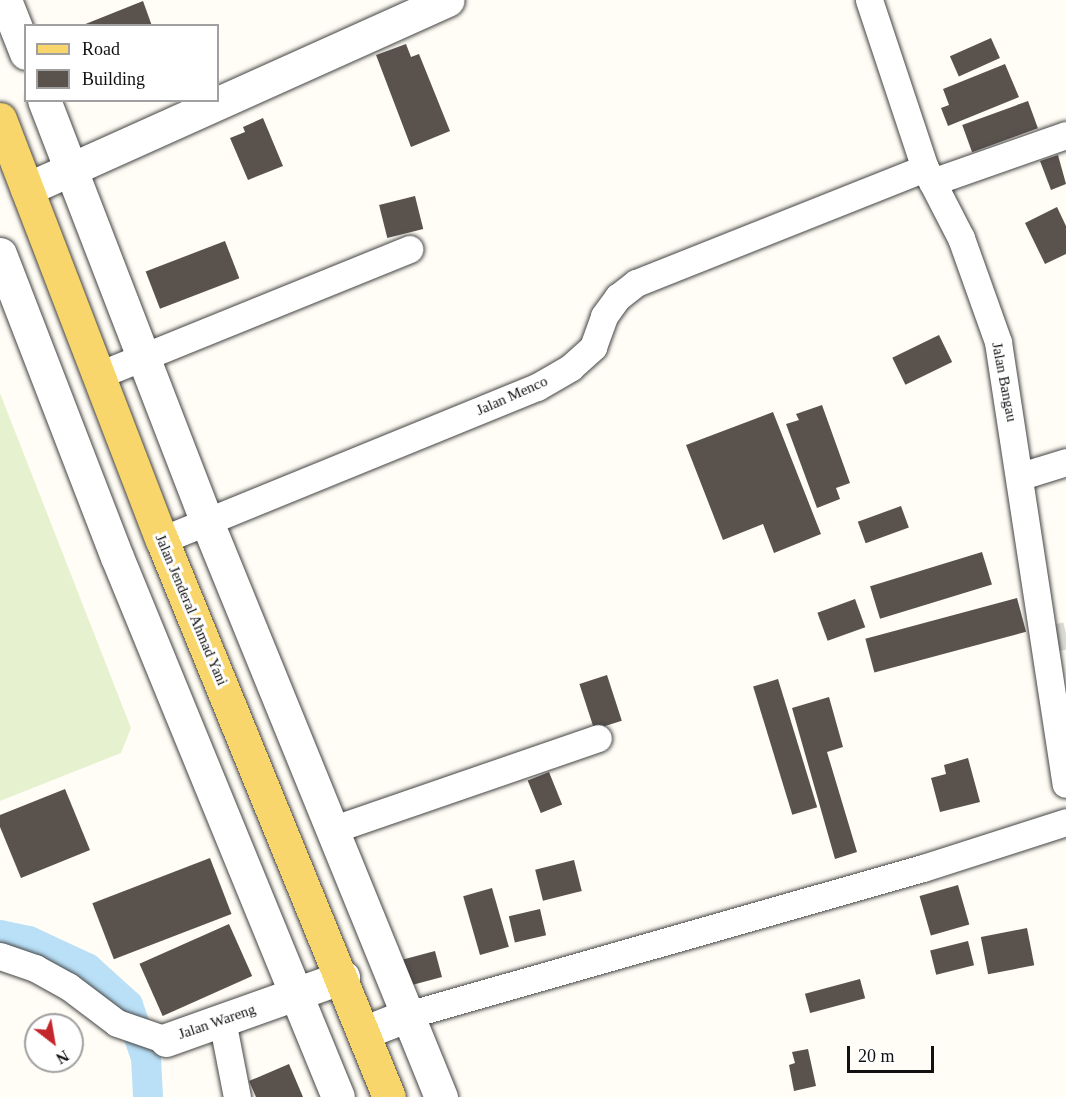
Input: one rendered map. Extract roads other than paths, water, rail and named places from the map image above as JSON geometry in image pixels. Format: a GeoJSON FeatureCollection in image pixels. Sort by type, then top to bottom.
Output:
{"type":"FeatureCollection","features":[{"type":"Feature","properties":{"kind":"main road","name":"Jalan Jenderal Ahmad Yani"},"geometry":{"type":"LineString","coordinates":[[0,119],[162,540],[343,977],[389,1097]]}},
{"type":"Feature","properties":{"kind":"street"},"geometry":{"type":"LineString","coordinates":[[5,0],[24,48]]}},
{"type":"Feature","properties":{"kind":"street"},"geometry":{"type":"LineString","coordinates":[[27,189],[71,172],[447,0]]}},
{"type":"Feature","properties":{"kind":"street","name":"Jalan Bangau"},"geometry":{"type":"LineString","coordinates":[[869,0],[929,175],[961,238],[998,342],[1021,476],[1066,784]]}},
{"type":"Feature","properties":{"kind":"street"},"geometry":{"type":"LineString","coordinates":[[45,102],[207,522],[411,1014],[441,1097]]}},
{"type":"Feature","properties":{"kind":"street","name":"Jalan Menco"},"geometry":{"type":"LineString","coordinates":[[162,540],[537,387],[571,367],[592,347],[604,316],[618,297],[636,283],[929,175],[1066,135]]}},
{"type":"Feature","properties":{"kind":"street"},"geometry":{"type":"LineString","coordinates":[[99,375],[145,359],[409,249]]}},
{"type":"Feature","properties":{"kind":"street"},"geometry":{"type":"LineString","coordinates":[[0,254],[117,557],[298,994],[338,1097]]}},
{"type":"Feature","properties":{"kind":"street"},"geometry":{"type":"LineString","coordinates":[[1021,476],[1066,462]]}},
{"type":"Feature","properties":{"kind":"street"},"geometry":{"type":"LineString","coordinates":[[334,829],[598,738]]}},
{"type":"Feature","properties":{"kind":"street"},"geometry":{"type":"LineString","coordinates":[[365,1032],[411,1014],[923,868],[1066,822]]}},
{"type":"Feature","properties":{"kind":"street","name":"Jalan Wareng"},"geometry":{"type":"LineString","coordinates":[[0,956],[34,968],[68,986],[117,1023],[166,1040],[343,977]]}},
{"type":"Feature","properties":{"kind":"street"},"geometry":{"type":"LineString","coordinates":[[222,1020],[237,1097]]}},
{"type":"Feature","properties":{"kind":"waterway"},"geometry":{"type":"LineString","coordinates":[[0,935],[29,941],[87,968],[128,1005],[146,1058],[148,1097]]}},
{"type":"Feature","properties":{"kind":"tunnel"},"geometry":{"type":"LineString","coordinates":[[1045,640],[1066,635]]}}]}
